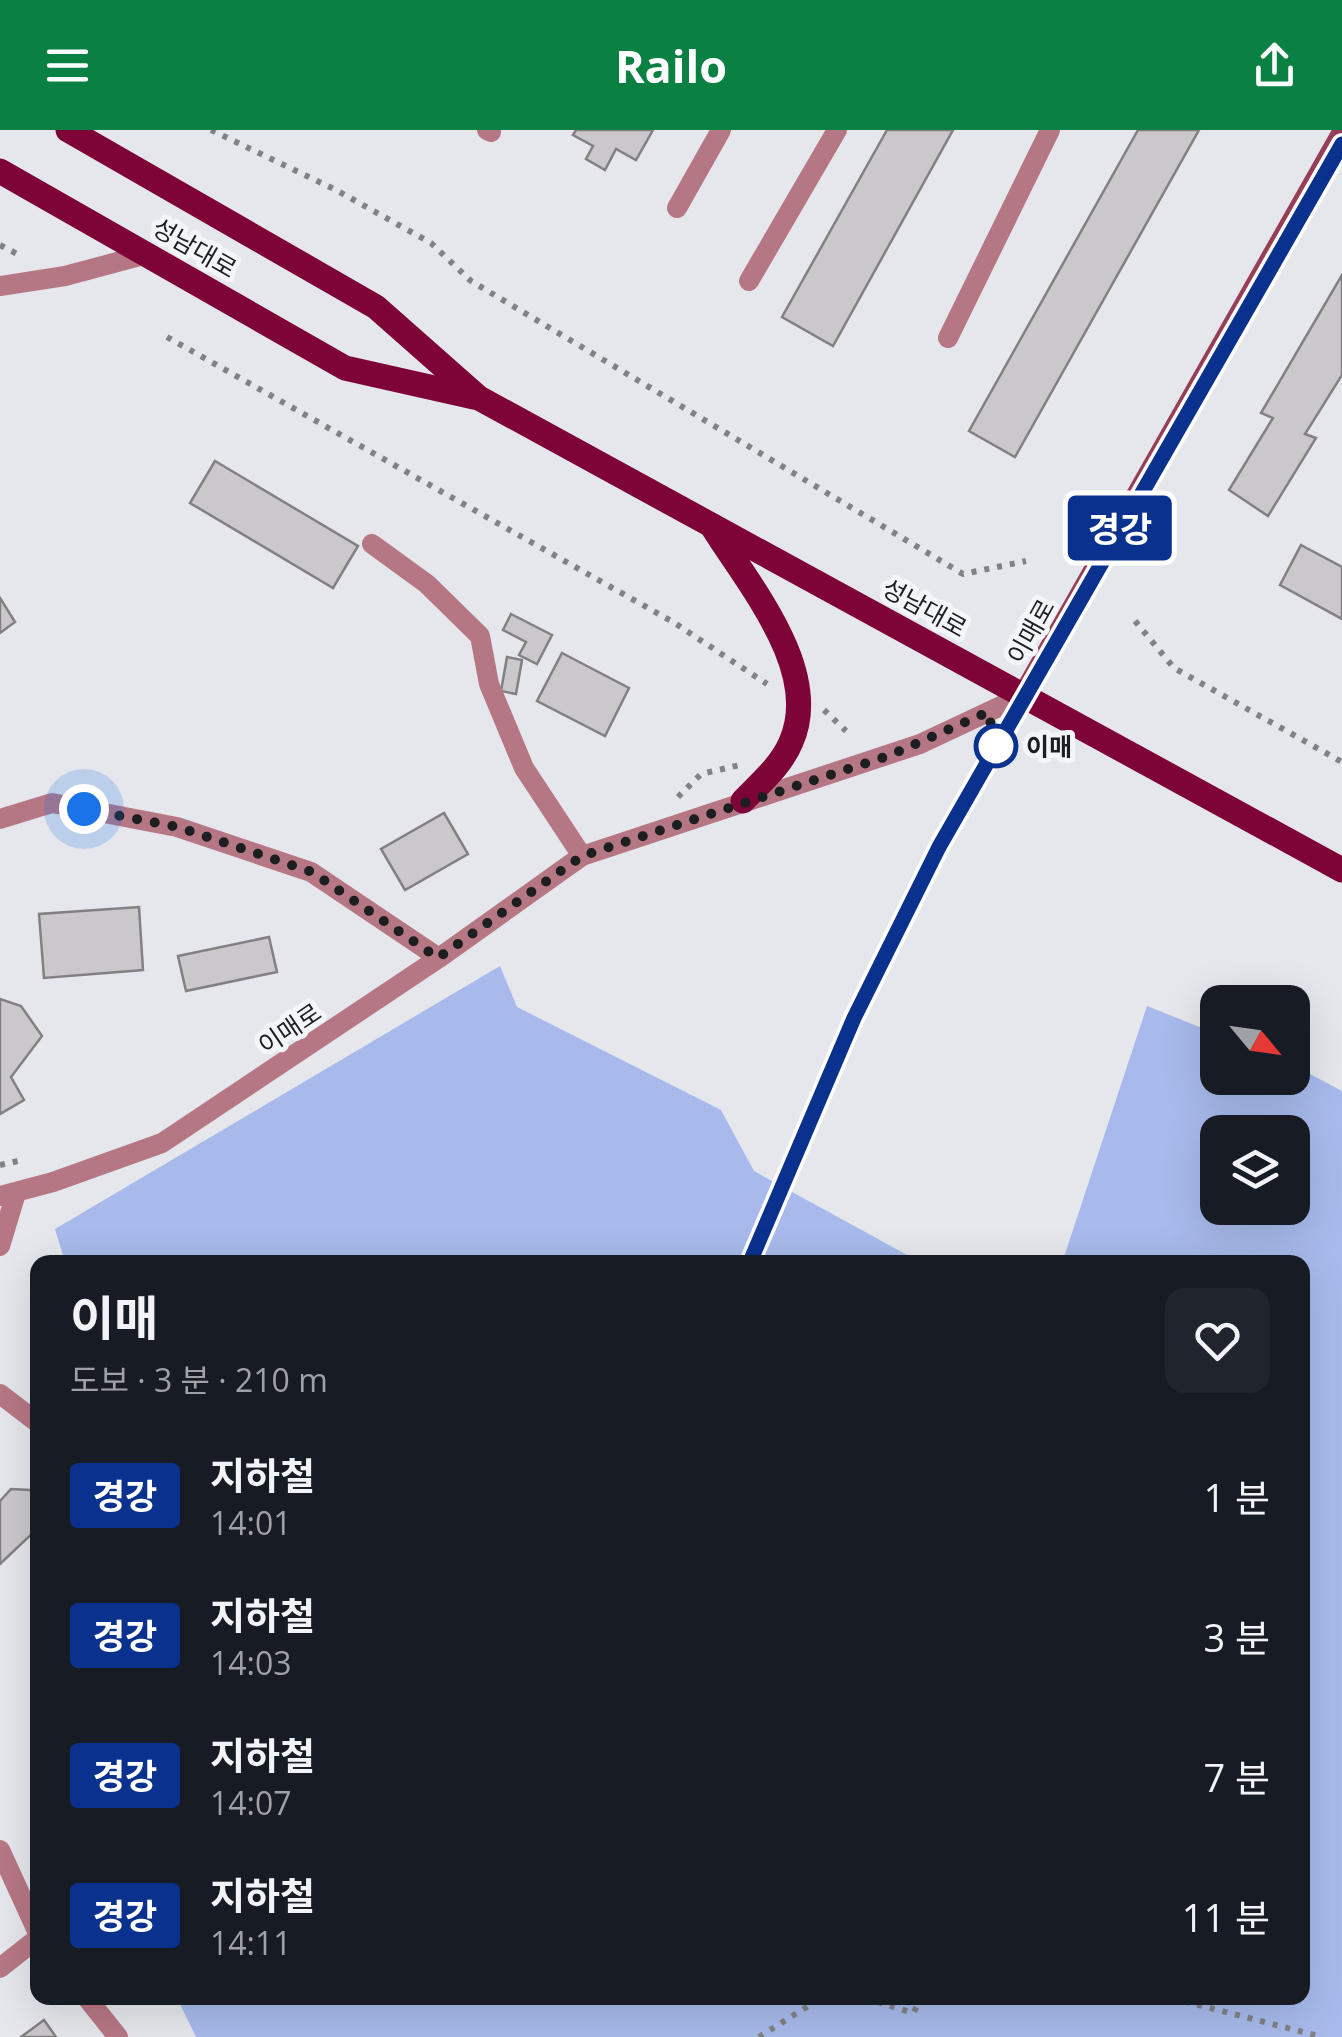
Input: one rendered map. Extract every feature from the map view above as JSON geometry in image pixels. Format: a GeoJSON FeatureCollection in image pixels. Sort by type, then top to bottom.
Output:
{"type":"FeatureCollection","features":[{"type":"Feature","properties":{"kind":"main road","name":"성남대로"},"geometry":{"type":"LineString","coordinates":[[68,130],[376,307],[479,398],[1342,870]]}},
{"type":"Feature","properties":{"kind":"main road","name":"성남대로"},"geometry":{"type":"LineString","coordinates":[[0,171],[344,368],[479,398]]}},
{"type":"Feature","properties":{"kind":"main road"},"geometry":{"type":"LineString","coordinates":[[712,526],[782,642],[793,670],[798,707],[793,738],[781,761],[743,801]]}},
{"type":"Feature","properties":{"kind":"street"},"geometry":{"type":"LineString","coordinates":[[676,208],[720,130]]}},
{"type":"Feature","properties":{"kind":"street"},"geometry":{"type":"LineString","coordinates":[[749,281],[837,130]]}},
{"type":"Feature","properties":{"kind":"street"},"geometry":{"type":"LineString","coordinates":[[948,338],[1050,130]]}},
{"type":"Feature","properties":{"kind":"street","name":"이매로"},"geometry":{"type":"LineString","coordinates":[[8,1194],[162,1143],[582,856],[920,744],[1022,696],[1337,135]]}},
{"type":"Feature","properties":{"kind":"street"},"geometry":{"type":"LineString","coordinates":[[0,286],[66,276],[147,254]]}},
{"type":"Feature","properties":{"kind":"street"},"geometry":{"type":"LineString","coordinates":[[372,544],[428,584],[480,636],[490,684],[524,768],[582,856]]}},
{"type":"Feature","properties":{"kind":"street"},"geometry":{"type":"LineString","coordinates":[[0,819],[52,803],[178,827],[312,872],[438,958]]}},
{"type":"Feature","properties":{"kind":"street"},"geometry":{"type":"LineString","coordinates":[[0,1246],[8,1194]]}},
{"type":"Feature","properties":{"kind":"street"},"geometry":{"type":"LineString","coordinates":[[0,1394],[30,1417]]}},
{"type":"Feature","properties":{"kind":"street"},"geometry":{"type":"LineString","coordinates":[[0,1850],[30,1918]]}},
{"type":"Feature","properties":{"kind":"street"},"geometry":{"type":"LineString","coordinates":[[0,1968],[30,1943]]}},
{"type":"Feature","properties":{"kind":"street"},"geometry":{"type":"LineString","coordinates":[[93,2005],[118,2037]]}},
{"type":"Feature","properties":{"kind":"path"},"geometry":{"type":"LineString","coordinates":[[211,130],[431,243],[472,281],[963,574],[1026,561]]}},
{"type":"Feature","properties":{"kind":"path"},"geometry":{"type":"LineString","coordinates":[[167,338],[673,622],[772,687]]}},
{"type":"Feature","properties":{"kind":"path"},"geometry":{"type":"LineString","coordinates":[[1134,622],[1174,668],[1342,762]]}},
{"type":"Feature","properties":{"kind":"path"},"geometry":{"type":"LineString","coordinates":[[760,2037],[810,2005]]}},
{"type":"Feature","properties":{"kind":"path"},"geometry":{"type":"LineString","coordinates":[[889,2005],[913,2012],[918,2005]]}},
{"type":"Feature","properties":{"kind":"path"},"geometry":{"type":"LineString","coordinates":[[1199,2005],[1322,2037]]}},
{"type":"Feature","properties":{"kind":"shaded area"},"geometry":{"type":"Polygon","coordinates":[[[500,966],[517,1007],[721,1110],[754,1171],[907,1255],[63,1255],[55,1229],[500,966]]]}},
{"type":"Feature","properties":{"kind":"shaded area"},"geometry":{"type":"Polygon","coordinates":[[[1147,1006],[1200,1027],[1200,1095],[1310,1095],[1310,1074],[1342,1091],[1342,2037],[196,2037],[180,2005],[1310,2005],[1310,1255],[1064,1255],[1147,1006]]]}},
{"type":"Feature","properties":{"kind":"building"},"geometry":{"type":"Polygon","coordinates":[[[576,130],[653,130],[636,160],[616,149],[605,170],[586,159],[593,146],[573,135],[576,130]]]}},
{"type":"Feature","properties":{"kind":"building"},"geometry":{"type":"Polygon","coordinates":[[[887,130],[953,130],[833,346],[782,317],[887,130]]]}},
{"type":"Feature","properties":{"kind":"building"},"geometry":{"type":"Polygon","coordinates":[[[1138,130],[1199,130],[1015,457],[969,431],[1138,130]]]}},
{"type":"Feature","properties":{"kind":"building"},"geometry":{"type":"Polygon","coordinates":[[[1342,275],[1342,375],[1305,434],[1316,438],[1268,516],[1229,490],[1273,418],[1261,413],[1342,275]]]}},
{"type":"Feature","properties":{"kind":"building"},"geometry":{"type":"Polygon","coordinates":[[[215,461],[358,546],[333,588],[190,503],[215,461]]]}},
{"type":"Feature","properties":{"kind":"building"},"geometry":{"type":"Polygon","coordinates":[[[1301,545],[1342,567],[1342,619],[1280,585],[1301,545]]]}},
{"type":"Feature","properties":{"kind":"building"},"geometry":{"type":"Polygon","coordinates":[[[0,598],[15,622],[0,633],[0,598]]]}},
{"type":"Feature","properties":{"kind":"building"},"geometry":{"type":"Polygon","coordinates":[[[511,614],[552,635],[537,664],[519,655],[526,642],[503,630],[511,614]]]}},
{"type":"Feature","properties":{"kind":"building"},"geometry":{"type":"Polygon","coordinates":[[[562,653],[629,688],[605,736],[537,701],[562,653]]]}},
{"type":"Feature","properties":{"kind":"building"},"geometry":{"type":"Polygon","coordinates":[[[507,657],[522,660],[516,694],[501,691],[507,657]]]}},
{"type":"Feature","properties":{"kind":"building"},"geometry":{"type":"Polygon","coordinates":[[[444,813],[468,854],[405,890],[381,849],[444,813]]]}},
{"type":"Feature","properties":{"kind":"building"},"geometry":{"type":"Polygon","coordinates":[[[139,907],[143,970],[44,978],[39,914],[139,907]]]}},
{"type":"Feature","properties":{"kind":"building"},"geometry":{"type":"Polygon","coordinates":[[[269,937],[277,972],[186,991],[178,956],[269,937]]]}},
{"type":"Feature","properties":{"kind":"building"},"geometry":{"type":"Polygon","coordinates":[[[0,999],[21,1006],[42,1036],[11,1077],[24,1100],[0,1114],[0,999]]]}},
{"type":"Feature","properties":{"kind":"building"},"geometry":{"type":"Polygon","coordinates":[[[11,1489],[30,1490],[30,1536],[0,1564],[0,1501],[11,1489]]]}},
{"type":"Feature","properties":{"kind":"building"},"geometry":{"type":"Polygon","coordinates":[[[44,2020],[56,2037],[21,2037],[44,2020]]]}},
{"type":"Feature","properties":{"kind":"metro line","name":"경강"},"geometry":{"type":"LineString","coordinates":[[753,1255],[854,1018],[939,847],[1342,144]]}},
{"type":"Feature","properties":{"kind":"place","name":"이매"},"geometry":{"type":"Point","coordinates":[996,746]}},
{"type":"Feature","properties":{"kind":"route"},"geometry":{"type":"LineString","coordinates":[[84,809],[178,827],[312,872],[438,958],[582,856],[888,756],[988,712],[996,746]]}}]}
